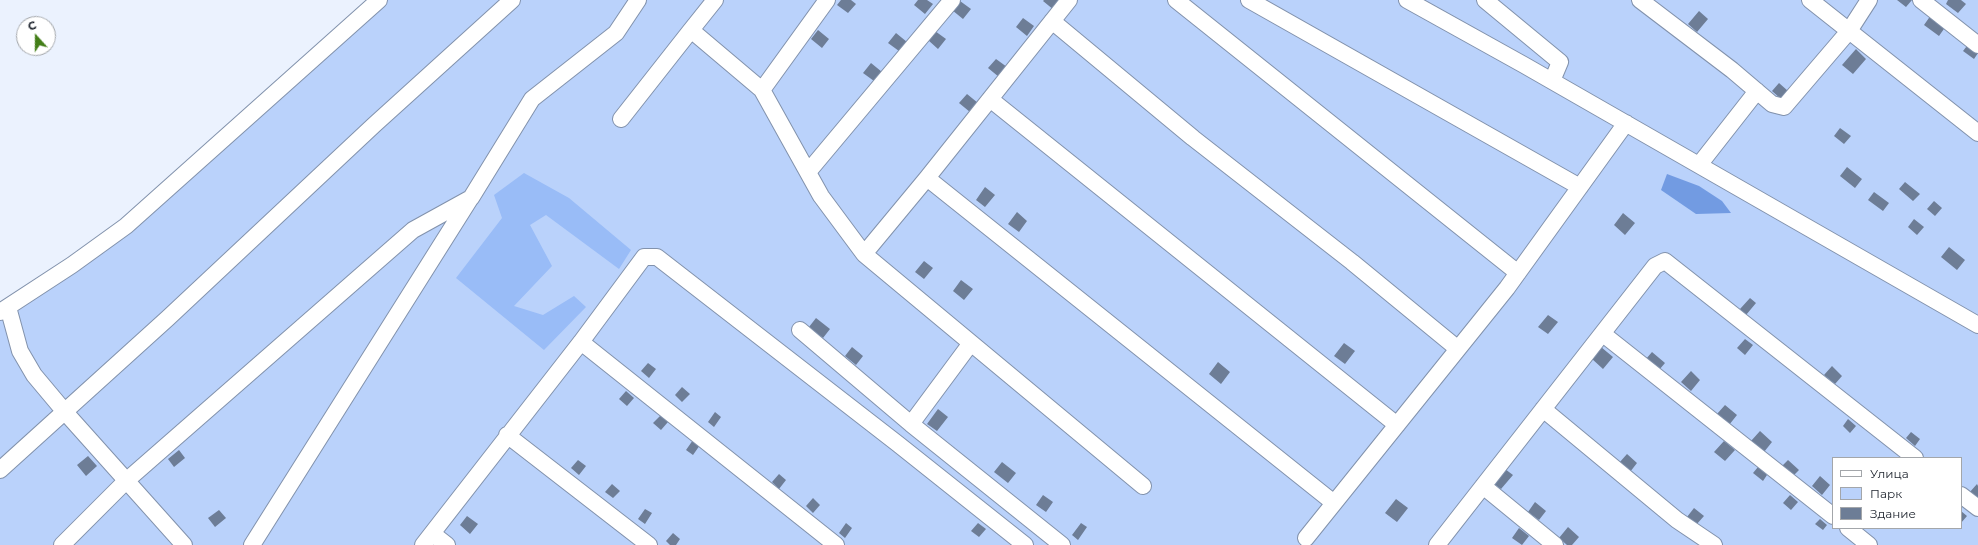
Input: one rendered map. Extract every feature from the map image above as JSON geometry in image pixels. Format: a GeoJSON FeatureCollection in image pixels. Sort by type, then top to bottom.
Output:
{"type":"FeatureCollection","features":[{"type":"Feature","properties":{"kind":"street"},"geometry":{"type":"LineString","coordinates":[[183,545],[34,375],[20,351],[4,309],[72,266],[126,226],[379,0]]}},
{"type":"Feature","properties":{"kind":"street"},"geometry":{"type":"LineString","coordinates":[[0,470],[65,412],[512,0]]}},
{"type":"Feature","properties":{"kind":"street"},"geometry":{"type":"LineString","coordinates":[[252,545],[532,100],[616,33],[638,0]]}},
{"type":"Feature","properties":{"kind":"street"},"geometry":{"type":"LineString","coordinates":[[621,119],[715,0]]}},
{"type":"Feature","properties":{"kind":"street"},"geometry":{"type":"LineString","coordinates":[[762,90],[827,0]]}},
{"type":"Feature","properties":{"kind":"street"},"geometry":{"type":"LineString","coordinates":[[808,172],[952,0]]}},
{"type":"Feature","properties":{"kind":"street"},"geometry":{"type":"LineString","coordinates":[[864,254],[927,178],[1069,0]]}},
{"type":"Feature","properties":{"kind":"street"},"geometry":{"type":"LineString","coordinates":[[1176,0],[1518,273]]}},
{"type":"Feature","properties":{"kind":"street"},"geometry":{"type":"LineString","coordinates":[[1249,0],[1580,187]]}},
{"type":"Feature","properties":{"kind":"street"},"geometry":{"type":"LineString","coordinates":[[1407,0],[1626,123],[1978,325]]}},
{"type":"Feature","properties":{"kind":"street"},"geometry":{"type":"LineString","coordinates":[[1485,0],[1560,62],[1552,81]]}},
{"type":"Feature","properties":{"kind":"street"},"geometry":{"type":"LineString","coordinates":[[1640,0],[1732,70],[1772,104],[1784,107],[1849,31],[1869,0]]}},
{"type":"Feature","properties":{"kind":"street"},"geometry":{"type":"LineString","coordinates":[[1810,0],[1978,133]]}},
{"type":"Feature","properties":{"kind":"street"},"geometry":{"type":"LineString","coordinates":[[1921,0],[1978,45]]}},
{"type":"Feature","properties":{"kind":"street"},"geometry":{"type":"LineString","coordinates":[[1052,21],[1193,138],[1352,262],[1458,349]]}},
{"type":"Feature","properties":{"kind":"street"},"geometry":{"type":"LineString","coordinates":[[691,30],[762,90],[821,196],[864,254],[1143,486]]}},
{"type":"Feature","properties":{"kind":"street"},"geometry":{"type":"LineString","coordinates":[[1699,165],[1757,91]]}},
{"type":"Feature","properties":{"kind":"street"},"geometry":{"type":"LineString","coordinates":[[990,99],[1206,270],[1397,425]]}},
{"type":"Feature","properties":{"kind":"street"},"geometry":{"type":"LineString","coordinates":[[1306,538],[1518,273],[1626,123]]}},
{"type":"Feature","properties":{"kind":"street"},"geometry":{"type":"LineString","coordinates":[[927,178],[1334,503]]}},
{"type":"Feature","properties":{"kind":"street"},"geometry":{"type":"LineString","coordinates":[[62,545],[126,481],[413,230],[471,198]]}},
{"type":"Feature","properties":{"kind":"street"},"geometry":{"type":"LineString","coordinates":[[447,545],[428,540],[507,435],[581,342],[644,257],[658,257],[1025,545]]}},
{"type":"Feature","properties":{"kind":"street"},"geometry":{"type":"LineString","coordinates":[[1437,545],[1655,266],[1665,261],[1914,457]]}},
{"type":"Feature","properties":{"kind":"street"},"geometry":{"type":"LineString","coordinates":[[800,330],[911,424],[1062,545]]}},
{"type":"Feature","properties":{"kind":"street"},"geometry":{"type":"LineString","coordinates":[[1603,334],[1832,515]]}},
{"type":"Feature","properties":{"kind":"street"},"geometry":{"type":"LineString","coordinates":[[581,342],[836,545]]}},
{"type":"Feature","properties":{"kind":"street"},"geometry":{"type":"LineString","coordinates":[[911,424],[971,343]]}},
{"type":"Feature","properties":{"kind":"street"},"geometry":{"type":"LineString","coordinates":[[1543,409],[1677,520],[1714,545]]}},
{"type":"Feature","properties":{"kind":"street"},"geometry":{"type":"LineString","coordinates":[[507,435],[649,545]]}},
{"type":"Feature","properties":{"kind":"street"},"geometry":{"type":"LineString","coordinates":[[1483,486],[1555,545]]}},
{"type":"Feature","properties":{"kind":"street"},"geometry":{"type":"LineString","coordinates":[[1962,496],[1978,508]]}},
{"type":"Feature","properties":{"kind":"street"},"geometry":{"type":"LineString","coordinates":[[1849,529],[1869,545]]}},
{"type":"Feature","properties":{"kind":"green space"},"geometry":{"type":"Polygon","coordinates":[[[379,0],[1978,0],[1978,545],[0,545],[0,312],[72,265],[379,0]]]}},
{"type":"Feature","properties":{"kind":"shaded area"},"geometry":{"type":"Polygon","coordinates":[[[524,173],[569,198],[631,250],[619,269],[546,215],[530,225],[552,266],[514,306],[543,315],[574,296],[586,307],[544,350],[456,278],[502,218],[494,195],[524,173]]]}},
{"type":"Feature","properties":{"kind":"shaded area"},"geometry":{"type":"Polygon","coordinates":[[[1667,174],[1699,186],[1722,201],[1731,213],[1696,214],[1661,190],[1667,174]]]}},
{"type":"Feature","properties":{"kind":"building"},"geometry":{"type":"Polygon","coordinates":[[[841,0],[851,0],[856,4],[848,13],[837,5],[841,0]]]}},
{"type":"Feature","properties":{"kind":"building"},"geometry":{"type":"Polygon","coordinates":[[[918,0],[927,0],[933,4],[925,14],[914,5],[918,0]]]}},
{"type":"Feature","properties":{"kind":"building"},"geometry":{"type":"Polygon","coordinates":[[[1061,0],[1054,10],[1043,1],[1061,0]]]}},
{"type":"Feature","properties":{"kind":"building"},"geometry":{"type":"Polygon","coordinates":[[[1897,0],[1912,0],[1906,7],[1897,0]]]}},
{"type":"Feature","properties":{"kind":"building"},"geometry":{"type":"Polygon","coordinates":[[[1948,0],[1961,0],[1966,4],[1958,13],[1946,4],[1948,0]]]}},
{"type":"Feature","properties":{"kind":"building"},"geometry":{"type":"Polygon","coordinates":[[[960,1],[971,9],[963,19],[952,10],[960,1]]]}},
{"type":"Feature","properties":{"kind":"building"},"geometry":{"type":"Polygon","coordinates":[[[1699,11],[1708,19],[1697,32],[1688,24],[1699,11]]]}},
{"type":"Feature","properties":{"kind":"building"},"geometry":{"type":"Polygon","coordinates":[[[1931,15],[1946,26],[1939,36],[1924,25],[1931,15]]]}},
{"type":"Feature","properties":{"kind":"building"},"geometry":{"type":"Polygon","coordinates":[[[1023,18],[1034,26],[1027,36],[1016,27],[1023,18]]]}},
{"type":"Feature","properties":{"kind":"building"},"geometry":{"type":"Polygon","coordinates":[[[818,30],[829,39],[822,48],[811,39],[818,30]]]}},
{"type":"Feature","properties":{"kind":"building"},"geometry":{"type":"Polygon","coordinates":[[[935,31],[946,39],[938,49],[928,40],[935,31]]]}},
{"type":"Feature","properties":{"kind":"building"},"geometry":{"type":"Polygon","coordinates":[[[896,33],[907,42],[899,51],[888,43],[896,33]]]}},
{"type":"Feature","properties":{"kind":"building"},"geometry":{"type":"Polygon","coordinates":[[[1970,42],[1978,49],[1978,53],[1974,59],[1963,51],[1970,42]]]}},
{"type":"Feature","properties":{"kind":"building"},"geometry":{"type":"Polygon","coordinates":[[[1856,49],[1866,59],[1853,74],[1842,65],[1856,49]]]}},
{"type":"Feature","properties":{"kind":"building"},"geometry":{"type":"Polygon","coordinates":[[[996,59],[1007,67],[999,77],[988,68],[996,59]]]}},
{"type":"Feature","properties":{"kind":"building"},"geometry":{"type":"Polygon","coordinates":[[[871,63],[882,72],[874,81],[863,73],[871,63]]]}},
{"type":"Feature","properties":{"kind":"building"},"geometry":{"type":"Polygon","coordinates":[[[1779,83],[1788,91],[1781,99],[1772,91],[1779,83]]]}},
{"type":"Feature","properties":{"kind":"building"},"geometry":{"type":"Polygon","coordinates":[[[967,94],[978,103],[970,112],[959,103],[967,94]]]}},
{"type":"Feature","properties":{"kind":"building"},"geometry":{"type":"Polygon","coordinates":[[[1840,128],[1851,136],[1844,144],[1834,136],[1840,128]]]}},
{"type":"Feature","properties":{"kind":"building"},"geometry":{"type":"Polygon","coordinates":[[[1847,167],[1862,179],[1855,188],[1840,176],[1847,167]]]}},
{"type":"Feature","properties":{"kind":"building"},"geometry":{"type":"Polygon","coordinates":[[[1905,182],[1920,194],[1913,201],[1899,189],[1905,182]]]}},
{"type":"Feature","properties":{"kind":"building"},"geometry":{"type":"Polygon","coordinates":[[[985,187],[995,195],[985,207],[976,200],[985,187]]]}},
{"type":"Feature","properties":{"kind":"building"},"geometry":{"type":"Polygon","coordinates":[[[1874,192],[1889,203],[1883,211],[1868,200],[1874,192]]]}},
{"type":"Feature","properties":{"kind":"building"},"geometry":{"type":"Polygon","coordinates":[[[1934,201],[1942,208],[1935,216],[1927,209],[1934,201]]]}},
{"type":"Feature","properties":{"kind":"building"},"geometry":{"type":"Polygon","coordinates":[[[1017,212],[1027,221],[1019,232],[1008,224],[1017,212]]]}},
{"type":"Feature","properties":{"kind":"building"},"geometry":{"type":"Polygon","coordinates":[[[1623,213],[1635,223],[1625,235],[1614,225],[1623,213]]]}},
{"type":"Feature","properties":{"kind":"building"},"geometry":{"type":"Polygon","coordinates":[[[1914,219],[1924,227],[1917,235],[1908,227],[1914,219]]]}},
{"type":"Feature","properties":{"kind":"building"},"geometry":{"type":"Polygon","coordinates":[[[1949,247],[1965,260],[1957,270],[1941,257],[1949,247]]]}},
{"type":"Feature","properties":{"kind":"building"},"geometry":{"type":"Polygon","coordinates":[[[924,261],[933,268],[924,279],[915,272],[924,261]]]}},
{"type":"Feature","properties":{"kind":"building"},"geometry":{"type":"Polygon","coordinates":[[[961,280],[973,289],[964,300],[953,291],[961,280]]]}},
{"type":"Feature","properties":{"kind":"building"},"geometry":{"type":"Polygon","coordinates":[[[1750,298],[1756,303],[1746,315],[1740,309],[1750,298]]]}},
{"type":"Feature","properties":{"kind":"building"},"geometry":{"type":"Polygon","coordinates":[[[1548,315],[1558,322],[1548,334],[1538,327],[1548,315]]]}},
{"type":"Feature","properties":{"kind":"building"},"geometry":{"type":"Polygon","coordinates":[[[816,318],[830,329],[823,338],[809,327],[816,318]]]}},
{"type":"Feature","properties":{"kind":"building"},"geometry":{"type":"Polygon","coordinates":[[[1745,339],[1753,345],[1745,355],[1737,348],[1745,339]]]}},
{"type":"Feature","properties":{"kind":"building"},"geometry":{"type":"Polygon","coordinates":[[[1344,343],[1355,351],[1345,364],[1334,356],[1344,343]]]}},
{"type":"Feature","properties":{"kind":"building"},"geometry":{"type":"Polygon","coordinates":[[[852,347],[863,356],[856,365],[845,356],[852,347]]]}},
{"type":"Feature","properties":{"kind":"building"},"geometry":{"type":"Polygon","coordinates":[[[1601,347],[1613,357],[1603,369],[1591,358],[1601,347]]]}},
{"type":"Feature","properties":{"kind":"building"},"geometry":{"type":"Polygon","coordinates":[[[1652,352],[1665,363],[1659,370],[1646,359],[1652,352]]]}},
{"type":"Feature","properties":{"kind":"building"},"geometry":{"type":"Polygon","coordinates":[[[1218,362],[1230,372],[1221,384],[1209,374],[1218,362]]]}},
{"type":"Feature","properties":{"kind":"building"},"geometry":{"type":"Polygon","coordinates":[[[648,363],[656,369],[649,378],[641,371],[648,363]]]}},
{"type":"Feature","properties":{"kind":"building"},"geometry":{"type":"Polygon","coordinates":[[[1832,366],[1842,376],[1835,384],[1824,375],[1832,366]]]}},
{"type":"Feature","properties":{"kind":"building"},"geometry":{"type":"Polygon","coordinates":[[[1691,371],[1700,380],[1691,391],[1681,382],[1691,371]]]}},
{"type":"Feature","properties":{"kind":"building"},"geometry":{"type":"Polygon","coordinates":[[[682,387],[690,394],[682,402],[675,395],[682,387]]]}},
{"type":"Feature","properties":{"kind":"building"},"geometry":{"type":"Polygon","coordinates":[[[626,391],[634,398],[627,406],[619,399],[626,391]]]}},
{"type":"Feature","properties":{"kind":"building"},"geometry":{"type":"Polygon","coordinates":[[[1725,405],[1737,415],[1729,425],[1717,414],[1725,405]]]}},
{"type":"Feature","properties":{"kind":"building"},"geometry":{"type":"Polygon","coordinates":[[[938,409],[948,417],[937,431],[927,424],[938,409]]]}},
{"type":"Feature","properties":{"kind":"building"},"geometry":{"type":"Polygon","coordinates":[[[715,412],[721,417],[714,427],[708,422],[715,412]]]}},
{"type":"Feature","properties":{"kind":"building"},"geometry":{"type":"Polygon","coordinates":[[[661,415],[668,422],[661,430],[653,423],[661,415]]]}},
{"type":"Feature","properties":{"kind":"building"},"geometry":{"type":"Polygon","coordinates":[[[1848,419],[1856,426],[1850,433],[1843,426],[1848,419]]]}},
{"type":"Feature","properties":{"kind":"building"},"geometry":{"type":"Polygon","coordinates":[[[1760,431],[1772,442],[1764,452],[1751,441],[1760,431]]]}},
{"type":"Feature","properties":{"kind":"building"},"geometry":{"type":"Polygon","coordinates":[[[1911,432],[1920,439],[1915,446],[1906,438],[1911,432]]]}},
{"type":"Feature","properties":{"kind":"building"},"geometry":{"type":"Polygon","coordinates":[[[693,440],[700,445],[693,455],[686,450],[693,440]]]}},
{"type":"Feature","properties":{"kind":"building"},"geometry":{"type":"Polygon","coordinates":[[[1724,441],[1735,450],[1725,461],[1714,452],[1724,441]]]}},
{"type":"Feature","properties":{"kind":"building"},"geometry":{"type":"Polygon","coordinates":[[[179,450],[185,458],[174,467],[168,459],[179,450]]]}},
{"type":"Feature","properties":{"kind":"building"},"geometry":{"type":"Polygon","coordinates":[[[1627,454],[1637,463],[1630,472],[1619,463],[1627,454]]]}},
{"type":"Feature","properties":{"kind":"building"},"geometry":{"type":"Polygon","coordinates":[[[88,456],[97,466],[86,476],[77,465],[88,456]]]}},
{"type":"Feature","properties":{"kind":"building"},"geometry":{"type":"Polygon","coordinates":[[[578,460],[586,466],[579,475],[571,468],[578,460]]]}},
{"type":"Feature","properties":{"kind":"building"},"geometry":{"type":"Polygon","coordinates":[[[1788,460],[1799,470],[1793,476],[1782,466],[1788,460]]]}},
{"type":"Feature","properties":{"kind":"building"},"geometry":{"type":"Polygon","coordinates":[[[1002,462],[1016,473],[1008,483],[994,472],[1002,462]]]}},
{"type":"Feature","properties":{"kind":"building"},"geometry":{"type":"Polygon","coordinates":[[[1758,467],[1767,475],[1763,481],[1753,473],[1758,467]]]}},
{"type":"Feature","properties":{"kind":"building"},"geometry":{"type":"Polygon","coordinates":[[[1505,469],[1513,475],[1501,489],[1494,484],[1505,469]]]}},
{"type":"Feature","properties":{"kind":"building"},"geometry":{"type":"Polygon","coordinates":[[[779,474],[786,480],[779,489],[772,482],[779,474]]]}},
{"type":"Feature","properties":{"kind":"building"},"geometry":{"type":"Polygon","coordinates":[[[1820,476],[1830,485],[1822,495],[1812,486],[1820,476]]]}},
{"type":"Feature","properties":{"kind":"building"},"geometry":{"type":"Polygon","coordinates":[[[612,484],[620,491],[613,498],[605,492],[612,484]]]}},
{"type":"Feature","properties":{"kind":"building"},"geometry":{"type":"Polygon","coordinates":[[[1977,484],[1978,486],[1978,500],[1969,493],[1977,484]]]}},
{"type":"Feature","properties":{"kind":"building"},"geometry":{"type":"Polygon","coordinates":[[[1043,495],[1053,502],[1046,512],[1036,505],[1043,495]]]}},
{"type":"Feature","properties":{"kind":"building"},"geometry":{"type":"Polygon","coordinates":[[[1790,495],[1798,502],[1791,510],[1783,503],[1790,495]]]}},
{"type":"Feature","properties":{"kind":"building"},"geometry":{"type":"Polygon","coordinates":[[[813,498],[820,505],[813,513],[806,506],[813,498]]]}},
{"type":"Feature","properties":{"kind":"building"},"geometry":{"type":"Polygon","coordinates":[[[1396,499],[1408,508],[1397,522],[1385,513],[1396,499]]]}},
{"type":"Feature","properties":{"kind":"building"},"geometry":{"type":"Polygon","coordinates":[[[1535,502],[1546,511],[1539,520],[1528,512],[1535,502]]]}},
{"type":"Feature","properties":{"kind":"building"},"geometry":{"type":"Polygon","coordinates":[[[1694,508],[1704,516],[1696,525],[1687,517],[1694,508]]]}},
{"type":"Feature","properties":{"kind":"building"},"geometry":{"type":"Polygon","coordinates":[[[645,509],[652,513],[645,524],[638,519],[645,509]]]}},
{"type":"Feature","properties":{"kind":"building"},"geometry":{"type":"Polygon","coordinates":[[[219,510],[226,518],[215,527],[208,518],[219,510]]]}},
{"type":"Feature","properties":{"kind":"building"},"geometry":{"type":"Polygon","coordinates":[[[1962,512],[1967,516],[1962,522],[1962,512]]]}},
{"type":"Feature","properties":{"kind":"building"},"geometry":{"type":"Polygon","coordinates":[[[467,516],[478,524],[470,534],[460,525],[467,516]]]}},
{"type":"Feature","properties":{"kind":"building"},"geometry":{"type":"Polygon","coordinates":[[[1820,519],[1827,525],[1823,530],[1815,524],[1820,519]]]}},
{"type":"Feature","properties":{"kind":"building"},"geometry":{"type":"Polygon","coordinates":[[[846,523],[852,528],[845,538],[839,533],[846,523]]]}},
{"type":"Feature","properties":{"kind":"building"},"geometry":{"type":"Polygon","coordinates":[[[978,523],[986,529],[979,537],[971,531],[978,523]]]}},
{"type":"Feature","properties":{"kind":"building"},"geometry":{"type":"Polygon","coordinates":[[[1081,523],[1087,527],[1078,540],[1072,535],[1081,523]]]}},
{"type":"Feature","properties":{"kind":"building"},"geometry":{"type":"Polygon","coordinates":[[[1568,527],[1579,537],[1572,545],[1567,545],[1559,538],[1568,527]]]}},
{"type":"Feature","properties":{"kind":"building"},"geometry":{"type":"Polygon","coordinates":[[[1519,528],[1529,536],[1522,545],[1512,538],[1519,528]]]}},
{"type":"Feature","properties":{"kind":"building"},"geometry":{"type":"Polygon","coordinates":[[[673,533],[680,539],[676,545],[670,545],[666,541],[673,533]]]}}]}
